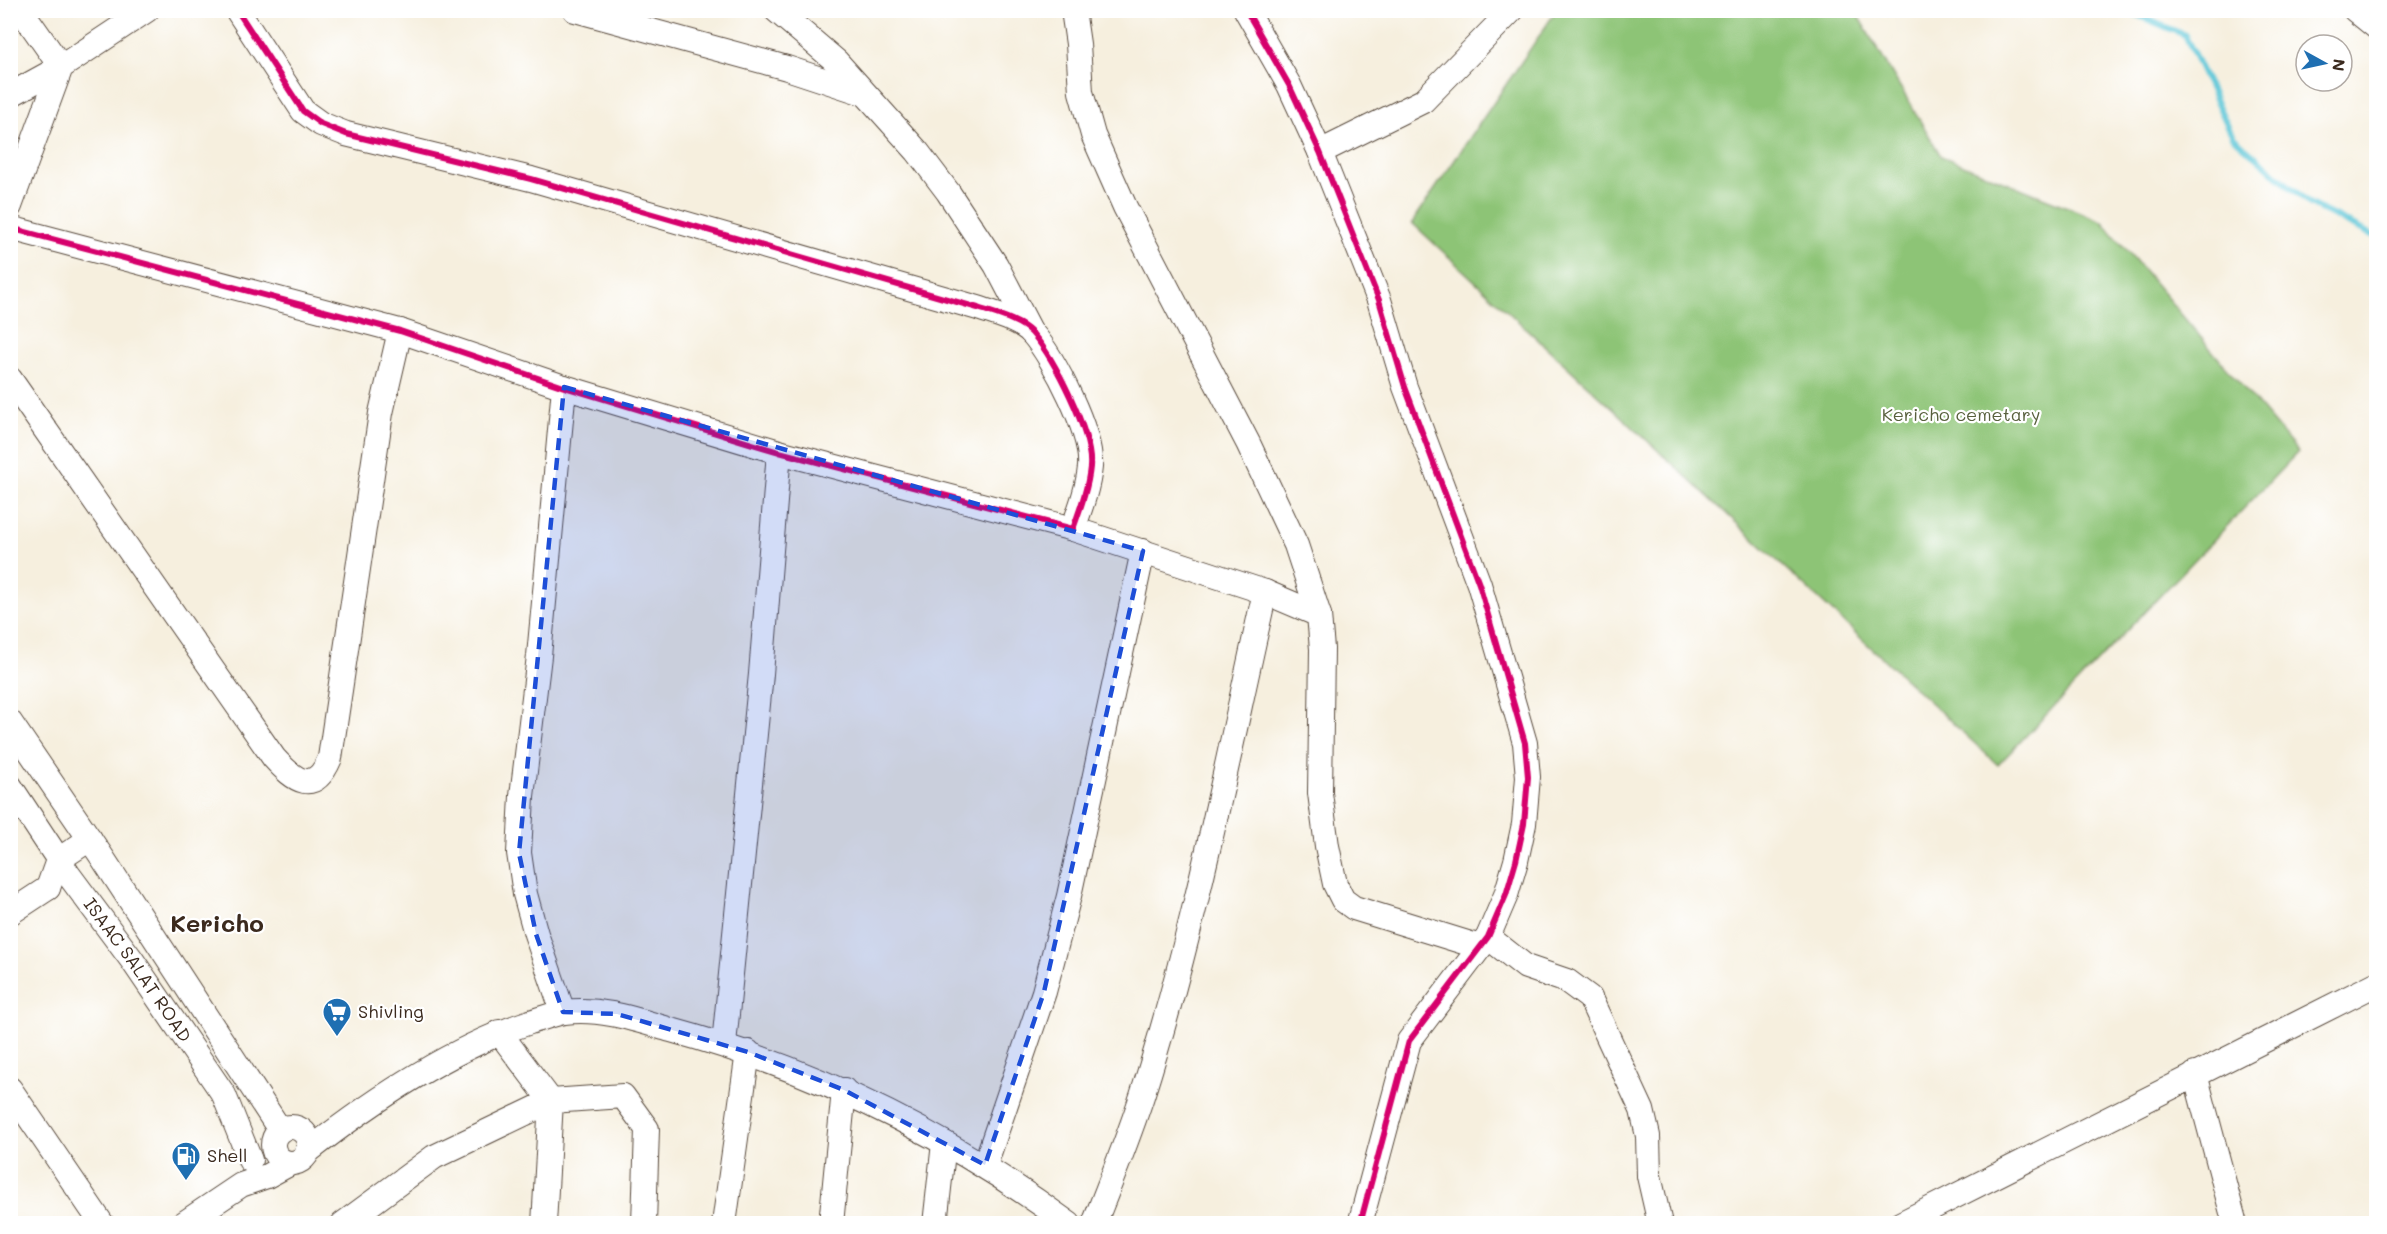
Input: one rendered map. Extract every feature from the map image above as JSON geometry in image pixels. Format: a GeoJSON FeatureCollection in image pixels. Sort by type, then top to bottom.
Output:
{"type":"FeatureCollection","features":[{"type":"Feature","properties":{"kind":"street"},"geometry":{"type":"LineString","coordinates":[[21,10],[61,67]]}},
{"type":"Feature","properties":{"kind":"street"},"geometry":{"type":"LineString","coordinates":[[10,95],[61,67],[147,10]]}},
{"type":"Feature","properties":{"kind":"street"},"geometry":{"type":"LineString","coordinates":[[237,10],[303,111],[321,124],[346,134],[531,179],[978,308],[1009,319],[1031,332]]}},
{"type":"Feature","properties":{"kind":"street"},"geometry":{"type":"LineString","coordinates":[[575,10],[787,68],[863,93]]}},
{"type":"Feature","properties":{"kind":"street"},"geometry":{"type":"LineString","coordinates":[[776,10],[837,62],[917,151],[948,192],[996,266],[1031,332],[1074,402],[1088,439],[1091,465],[1087,486],[1073,529]]}},
{"type":"Feature","properties":{"kind":"street"},"geometry":{"type":"LineString","coordinates":[[1073,10],[1081,92],[1093,135],[1125,207],[1248,443],[1296,545],[1318,615],[1322,649],[1320,793],[1327,846],[1339,895],[1354,908],[1484,942],[1526,967],[1567,981],[1590,998],[1642,1110],[1648,1136],[1649,1176],[1660,1224]]}},
{"type":"Feature","properties":{"kind":"street"},"geometry":{"type":"LineString","coordinates":[[1246,10],[1289,85],[1320,152],[1379,300],[1405,387],[1479,584],[1525,743],[1528,777],[1524,824],[1506,895],[1484,942],[1409,1041],[1360,1224]]}},
{"type":"Feature","properties":{"kind":"street"},"geometry":{"type":"LineString","coordinates":[[1320,152],[1423,101],[1512,10]]}},
{"type":"Feature","properties":{"kind":"street"},"geometry":{"type":"LineString","coordinates":[[2355,10],[2376,27]]}},
{"type":"Feature","properties":{"kind":"street"},"geometry":{"type":"LineString","coordinates":[[10,206],[61,67]]}},
{"type":"Feature","properties":{"kind":"street"},"geometry":{"type":"LineString","coordinates":[[10,228],[400,331],[564,387],[779,452],[1073,529],[1265,592],[1318,615]]}},
{"type":"Feature","properties":{"kind":"street"},"geometry":{"type":"LineString","coordinates":[[10,379],[274,758],[290,776],[307,781],[317,778],[326,770],[330,758],[381,413],[400,331]]}},
{"type":"Feature","properties":{"kind":"street"},"geometry":{"type":"LineString","coordinates":[[563,1012],[536,934],[525,894],[519,853],[522,796],[539,656],[564,387]]}},
{"type":"Feature","properties":{"kind":"street"},"geometry":{"type":"LineString","coordinates":[[724,1044],[760,685],[779,452]]}},
{"type":"Feature","properties":{"kind":"street"},"geometry":{"type":"LineString","coordinates":[[985,1165],[1044,992],[1082,838],[1143,551]]}},
{"type":"Feature","properties":{"kind":"street"},"geometry":{"type":"LineString","coordinates":[[1094,1224],[1143,1095],[1188,933],[1265,592]]}},
{"type":"Feature","properties":{"kind":"street"},"geometry":{"type":"LineString","coordinates":[[10,722],[110,869],[282,1132]]}},
{"type":"Feature","properties":{"kind":"street","name":"ISAAC SALAT ROAD"},"geometry":{"type":"LineString","coordinates":[[10,786],[58,860],[132,960],[224,1095],[250,1160]]}},
{"type":"Feature","properties":{"kind":"street"},"geometry":{"type":"LineString","coordinates":[[48,888],[58,860],[90,839]]}},
{"type":"Feature","properties":{"kind":"street"},"geometry":{"type":"LineString","coordinates":[[10,913],[48,888],[78,888],[110,869]]}},
{"type":"Feature","properties":{"kind":"street"},"geometry":{"type":"LineString","coordinates":[[1905,1222],[2376,984]]}},
{"type":"Feature","properties":{"kind":"street"},"geometry":{"type":"LineString","coordinates":[[193,1221],[241,1185],[267,1176],[299,1158],[358,1112],[457,1053],[499,1032],[563,1012],[583,1011],[617,1014],[724,1044],[844,1090],[985,1165],[1069,1224]]}},
{"type":"Feature","properties":{"kind":"street"},"geometry":{"type":"LineString","coordinates":[[499,1032],[550,1101],[544,1224]]}},
{"type":"Feature","properties":{"kind":"street"},"geometry":{"type":"LineString","coordinates":[[724,1224],[748,1052]]}},
{"type":"Feature","properties":{"kind":"street"},"geometry":{"type":"LineString","coordinates":[[2195,1074],[2235,1224]]}},
{"type":"Feature","properties":{"kind":"street"},"geometry":{"type":"LineString","coordinates":[[831,1224],[844,1090]]}},
{"type":"Feature","properties":{"kind":"street"},"geometry":{"type":"LineString","coordinates":[[343,1224],[434,1157],[550,1101],[623,1096],[647,1129],[644,1224]]}},
{"type":"Feature","properties":{"kind":"street"},"geometry":{"type":"LineString","coordinates":[[15,1104],[102,1224]]}},
{"type":"Feature","properties":{"kind":"street"},"geometry":{"type":"LineString","coordinates":[[241,1185],[250,1160],[282,1132],[358,1112]]}},
{"type":"Feature","properties":{"kind":"street"},"geometry":{"type":"LineString","coordinates":[[282,1132],[305,1134],[309,1146],[299,1158]]}},
{"type":"Feature","properties":{"kind":"street"},"geometry":{"type":"LineString","coordinates":[[935,1224],[944,1143]]}},
{"type":"Feature","properties":{"kind":"highlighted area"},"geometry":{"type":"Polygon","coordinates":[[[564,387],[1143,551],[1044,992],[985,1165],[844,1090],[748,1052],[617,1014],[563,1012],[536,934],[519,853],[564,387]]]}},
{"type":"Feature","properties":{"kind":"green space","name":"Kericho cemetary"},"geometry":{"type":"Polygon","coordinates":[[[1556,11],[1855,11],[1941,156],[2102,221],[2298,452],[1998,765],[1412,223],[1556,11]]]}},
{"type":"Feature","properties":{"kind":"waterway"},"geometry":{"type":"LineString","coordinates":[[2125,10],[2185,35],[2233,137],[2310,204],[2376,237]]}},
{"type":"Feature","properties":{"kind":"cycle path"},"geometry":{"type":"LineString","coordinates":[[10,228],[400,331],[564,387],[779,452],[1073,529],[1089,475],[1089,453],[1085,436],[1079,417],[1051,360],[1032,333],[1021,324],[978,308],[531,179],[346,134],[321,124],[303,111],[237,10]]}},
{"type":"Feature","properties":{"kind":"cycle path"},"geometry":{"type":"LineString","coordinates":[[1246,10],[1289,85],[1320,152],[1379,300],[1405,387],[1479,584],[1525,743],[1528,777],[1524,824],[1506,895],[1488,937],[1409,1041],[1360,1224]]}},
{"type":"Feature","properties":{"kind":"place","name":"Shivling"},"geometry":{"type":"Point","coordinates":[337,1038]}},
{"type":"Feature","properties":{"kind":"place","name":"Shell"},"geometry":{"type":"Point","coordinates":[186,1182]}},
{"type":"Feature","properties":{"kind":"district","name":"Kericho"},"geometry":{"type":"Point","coordinates":[217,924]}}]}
